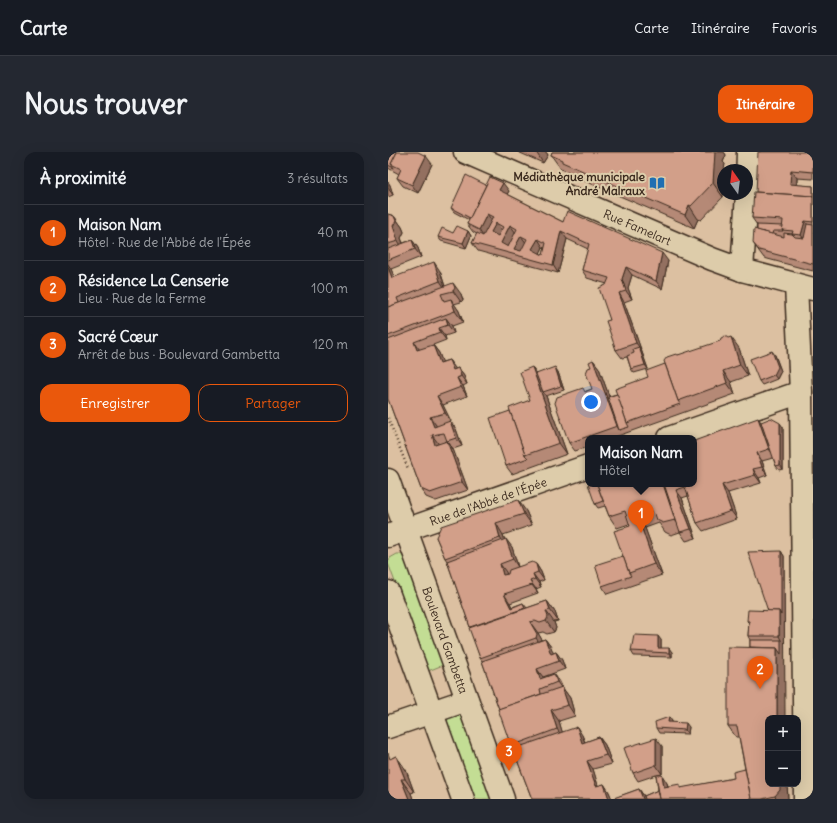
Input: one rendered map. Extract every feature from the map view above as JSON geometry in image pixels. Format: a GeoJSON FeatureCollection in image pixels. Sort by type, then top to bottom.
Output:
{"type":"FeatureCollection","features":[{"type":"Feature","properties":{"kind":"street","name":"Rue Famelart"},"geometry":{"type":"LineString","coordinates":[[466,152],[712,259],[742,270],[804,287]]}},
{"type":"Feature","properties":{"kind":"street"},"geometry":{"type":"LineString","coordinates":[[748,152],[748,164]]}},
{"type":"Feature","properties":{"kind":"street"},"geometry":{"type":"LineString","coordinates":[[742,270],[746,200]]}},
{"type":"Feature","properties":{"kind":"street"},"geometry":{"type":"LineString","coordinates":[[804,287],[801,392],[805,799]]}},
{"type":"Feature","properties":{"kind":"street"},"geometry":{"type":"LineString","coordinates":[[678,435],[801,392]]}},
{"type":"Feature","properties":{"kind":"street","name":"Rue de l'Abbé de l'Épée"},"geometry":{"type":"LineString","coordinates":[[397,533],[585,467]]}},
{"type":"Feature","properties":{"kind":"street","name":"Boulevard Gambetta"},"geometry":{"type":"LineString","coordinates":[[388,480],[397,533],[467,700],[502,799]]}},
{"type":"Feature","properties":{"kind":"street"},"geometry":{"type":"LineString","coordinates":[[388,592],[463,799]]}},
{"type":"Feature","properties":{"kind":"street"},"geometry":{"type":"LineString","coordinates":[[388,727],[467,700]]}},
{"type":"Feature","properties":{"kind":"green space"},"geometry":{"type":"Polygon","coordinates":[[[397,554],[401,554],[404,558],[443,665],[428,671],[388,563],[390,558],[397,554]]]}},
{"type":"Feature","properties":{"kind":"green space"},"geometry":{"type":"Polygon","coordinates":[[[458,714],[461,716],[492,799],[474,799],[446,720],[458,714]]]}},
{"type":"Feature","properties":{"kind":"building"},"geometry":{"type":"Polygon","coordinates":[[[390,152],[397,152],[391,164],[394,168],[388,165],[388,155],[390,152]]]}},
{"type":"Feature","properties":{"kind":"building"},"geometry":{"type":"Polygon","coordinates":[[[397,152],[418,152],[426,156],[412,185],[397,178],[401,169],[391,164],[397,152]]]}},
{"type":"Feature","properties":{"kind":"building","name":"Médiathèque municipale André Malraux"},"geometry":{"type":"Polygon","coordinates":[[[552,152],[715,152],[713,183],[691,206],[689,205],[685,215],[562,162],[562,160],[551,155],[552,152]]]}},
{"type":"Feature","properties":{"kind":"building"},"geometry":{"type":"Polygon","coordinates":[[[758,152],[813,152],[813,172],[791,170],[790,184],[813,186],[813,196],[756,192],[758,152]]]}},
{"type":"Feature","properties":{"kind":"building"},"geometry":{"type":"Polygon","coordinates":[[[466,175],[486,185],[470,218],[451,208],[466,175]]]}},
{"type":"Feature","properties":{"kind":"building"},"geometry":{"type":"Polygon","coordinates":[[[490,177],[503,183],[499,190],[563,222],[567,211],[662,253],[656,281],[626,267],[622,279],[626,291],[619,293],[636,343],[616,350],[606,321],[610,320],[599,288],[606,285],[609,278],[582,270],[589,244],[561,231],[553,265],[472,243],[477,233],[483,236],[493,217],[487,214],[479,230],[467,224],[490,177]],[[496,223],[491,232],[498,236],[503,227],[496,223]],[[510,225],[501,243],[508,247],[517,229],[510,225]],[[521,236],[514,249],[521,251],[527,239],[521,236]],[[538,239],[532,249],[543,255],[546,243],[538,239]]]}},
{"type":"Feature","properties":{"kind":"building"},"geometry":{"type":"Polygon","coordinates":[[[754,192],[813,196],[813,222],[805,221],[801,235],[792,234],[793,231],[782,230],[783,220],[752,218],[754,192]]]}},
{"type":"Feature","properties":{"kind":"building"},"geometry":{"type":"Polygon","coordinates":[[[388,214],[394,216],[396,221],[393,226],[398,241],[388,244],[388,214]]]}},
{"type":"Feature","properties":{"kind":"building"},"geometry":{"type":"Polygon","coordinates":[[[807,224],[813,225],[813,264],[759,250],[753,243],[754,229],[784,237],[784,233],[792,234],[795,237],[804,238],[807,224]]]}},
{"type":"Feature","properties":{"kind":"building"},"geometry":{"type":"Polygon","coordinates":[[[757,225],[783,226],[783,231],[773,231],[772,234],[757,230],[757,225]]]}},
{"type":"Feature","properties":{"kind":"building"},"geometry":{"type":"Polygon","coordinates":[[[457,226],[468,231],[463,243],[438,237],[442,228],[453,233],[457,226]]]}},
{"type":"Feature","properties":{"kind":"building"},"geometry":{"type":"Polygon","coordinates":[[[412,240],[415,249],[388,260],[388,249],[412,240]]]}},
{"type":"Feature","properties":{"kind":"building"},"geometry":{"type":"Polygon","coordinates":[[[434,262],[440,281],[397,298],[399,303],[388,307],[388,267],[392,278],[434,262]]]}},
{"type":"Feature","properties":{"kind":"building"},"geometry":{"type":"Polygon","coordinates":[[[453,283],[455,288],[453,291],[441,294],[444,301],[451,299],[455,311],[388,336],[388,307],[453,283]]]}},
{"type":"Feature","properties":{"kind":"building"},"geometry":{"type":"Polygon","coordinates":[[[446,318],[448,325],[439,328],[440,332],[414,342],[417,350],[433,345],[440,363],[449,360],[453,370],[458,368],[461,376],[457,378],[461,387],[437,396],[445,413],[430,417],[434,427],[450,421],[456,438],[447,441],[462,482],[430,493],[421,489],[388,399],[388,340],[446,318]],[[444,433],[432,435],[435,445],[447,441],[444,433]]]}},
{"type":"Feature","properties":{"kind":"building"},"geometry":{"type":"Polygon","coordinates":[[[725,336],[728,338],[731,337],[740,365],[723,371],[727,383],[678,401],[664,361],[667,357],[676,354],[678,355],[720,341],[721,338],[725,336]]]}},
{"type":"Feature","properties":{"kind":"building"},"geometry":{"type":"Polygon","coordinates":[[[639,347],[645,365],[631,369],[627,356],[634,353],[633,349],[639,347]]]}},
{"type":"Feature","properties":{"kind":"building"},"geometry":{"type":"Polygon","coordinates":[[[772,351],[778,367],[774,375],[759,381],[750,359],[772,351]]]}},
{"type":"Feature","properties":{"kind":"building"},"geometry":{"type":"Polygon","coordinates":[[[593,360],[617,426],[592,435],[585,435],[585,437],[569,443],[555,403],[557,397],[583,388],[585,392],[592,389],[586,373],[588,368],[591,367],[589,362],[593,360]]]}},
{"type":"Feature","properties":{"kind":"building"},"geometry":{"type":"Polygon","coordinates":[[[665,364],[680,404],[627,423],[615,389],[648,377],[646,371],[665,364]]]}},
{"type":"Feature","properties":{"kind":"building"},"geometry":{"type":"Polygon","coordinates":[[[532,367],[559,443],[525,455],[509,408],[530,400],[520,372],[532,367]]]}},
{"type":"Feature","properties":{"kind":"building"},"geometry":{"type":"Polygon","coordinates":[[[555,367],[561,386],[543,392],[536,374],[555,367]]]}},
{"type":"Feature","properties":{"kind":"building"},"geometry":{"type":"Polygon","coordinates":[[[617,394],[629,427],[619,430],[608,397],[617,394]]]}},
{"type":"Feature","properties":{"kind":"building"},"geometry":{"type":"Polygon","coordinates":[[[510,411],[525,455],[528,458],[506,466],[490,418],[510,411]]]}},
{"type":"Feature","properties":{"kind":"building"},"geometry":{"type":"Polygon","coordinates":[[[758,418],[769,449],[757,453],[762,467],[753,469],[755,475],[722,485],[731,511],[697,523],[685,487],[697,487],[697,440],[758,418]]]}},
{"type":"Feature","properties":{"kind":"building"},"geometry":{"type":"Polygon","coordinates":[[[771,418],[780,423],[780,465],[776,466],[761,422],[771,418]]]}},
{"type":"Feature","properties":{"kind":"building"},"geometry":{"type":"Polygon","coordinates":[[[589,487],[598,487],[603,501],[595,504],[589,487]]]}},
{"type":"Feature","properties":{"kind":"building"},"geometry":{"type":"Polygon","coordinates":[[[598,487],[664,487],[675,520],[663,523],[657,520],[652,511],[638,517],[654,564],[629,573],[614,531],[630,526],[625,511],[609,516],[598,487]]]}},
{"type":"Feature","properties":{"kind":"building"},"geometry":{"type":"Polygon","coordinates":[[[665,487],[685,487],[676,490],[691,529],[680,532],[665,487]]]}},
{"type":"Feature","properties":{"kind":"building"},"geometry":{"type":"Polygon","coordinates":[[[518,500],[524,514],[496,523],[500,538],[445,558],[436,537],[441,526],[518,500]]]}},
{"type":"Feature","properties":{"kind":"building"},"geometry":{"type":"Polygon","coordinates":[[[506,539],[513,559],[500,564],[503,575],[508,574],[509,570],[532,562],[536,564],[538,572],[533,574],[535,579],[530,581],[532,585],[504,594],[511,608],[523,603],[525,608],[470,627],[447,561],[506,539]]]}},
{"type":"Feature","properties":{"kind":"building"},"geometry":{"type":"Polygon","coordinates":[[[781,551],[781,615],[779,611],[768,611],[748,552],[781,551]]]}},
{"type":"Feature","properties":{"kind":"building"},"geometry":{"type":"Polygon","coordinates":[[[623,556],[631,576],[602,586],[595,565],[623,556]]]}},
{"type":"Feature","properties":{"kind":"building"},"geometry":{"type":"Polygon","coordinates":[[[547,601],[550,610],[546,611],[548,617],[546,621],[540,623],[535,621],[530,622],[537,634],[536,638],[480,658],[469,628],[547,601]]]}},
{"type":"Feature","properties":{"kind":"building"},"geometry":{"type":"Polygon","coordinates":[[[748,610],[779,611],[779,636],[748,636],[748,610]]]}},
{"type":"Feature","properties":{"kind":"building"},"geometry":{"type":"Polygon","coordinates":[[[634,635],[658,636],[658,648],[669,648],[669,653],[631,651],[634,635]]]}},
{"type":"Feature","properties":{"kind":"building"},"geometry":{"type":"Polygon","coordinates":[[[545,639],[551,654],[556,652],[559,661],[537,669],[540,679],[554,674],[557,682],[540,689],[541,694],[499,709],[482,661],[545,639]]]}},
{"type":"Feature","properties":{"kind":"building"},"geometry":{"type":"Polygon","coordinates":[[[750,640],[781,640],[781,654],[777,648],[750,647],[750,640]]]}},
{"type":"Feature","properties":{"kind":"building"},"geometry":{"type":"Polygon","coordinates":[[[728,647],[777,648],[777,715],[765,715],[765,787],[780,787],[780,790],[775,796],[762,799],[751,799],[737,726],[728,726],[728,647]]]}},
{"type":"Feature","properties":{"kind":"building"},"geometry":{"type":"Polygon","coordinates":[[[562,687],[568,705],[551,710],[557,729],[511,746],[498,709],[562,687]]]}},
{"type":"Feature","properties":{"kind":"building"},"geometry":{"type":"Polygon","coordinates":[[[669,717],[668,722],[686,723],[685,730],[656,728],[655,722],[669,717]]]}},
{"type":"Feature","properties":{"kind":"building"},"geometry":{"type":"Polygon","coordinates":[[[577,727],[582,743],[599,737],[606,755],[587,761],[596,786],[604,784],[609,799],[532,799],[513,749],[577,727]]]}},
{"type":"Feature","properties":{"kind":"building"},"geometry":{"type":"Polygon","coordinates":[[[656,738],[656,765],[633,773],[624,748],[656,738]]]}},
{"type":"Feature","properties":{"kind":"building"},"geometry":{"type":"Polygon","coordinates":[[[388,753],[390,759],[396,756],[405,779],[401,779],[409,799],[388,799],[388,753]]]}},
{"type":"Feature","properties":{"kind":"building"},"geometry":{"type":"Polygon","coordinates":[[[745,769],[751,799],[660,799],[656,775],[662,775],[664,787],[680,784],[680,788],[734,778],[733,772],[745,769]]]}},
{"type":"Feature","properties":{"kind":"building"},"geometry":{"type":"Polygon","coordinates":[[[639,789],[643,799],[611,799],[639,789]]]}},
{"type":"Feature","properties":{"kind":"building"},"geometry":{"type":"Polygon","coordinates":[[[658,790],[660,799],[645,799],[644,796],[658,790]]]}},
{"type":"Feature","properties":{"kind":"place","name":"Médiathèque municipale André Malraux"},"geometry":{"type":"Point","coordinates":[657,183]}},
{"type":"Feature","properties":{"kind":"place","name":"Maison Nam"},"geometry":{"type":"Point","coordinates":[641,533]}},
{"type":"Feature","properties":{"kind":"place","name":"Résidence La Censerie"},"geometry":{"type":"Point","coordinates":[760,689]}},
{"type":"Feature","properties":{"kind":"place","name":"Sacré Cœur"},"geometry":{"type":"Point","coordinates":[509,771]}}]}
